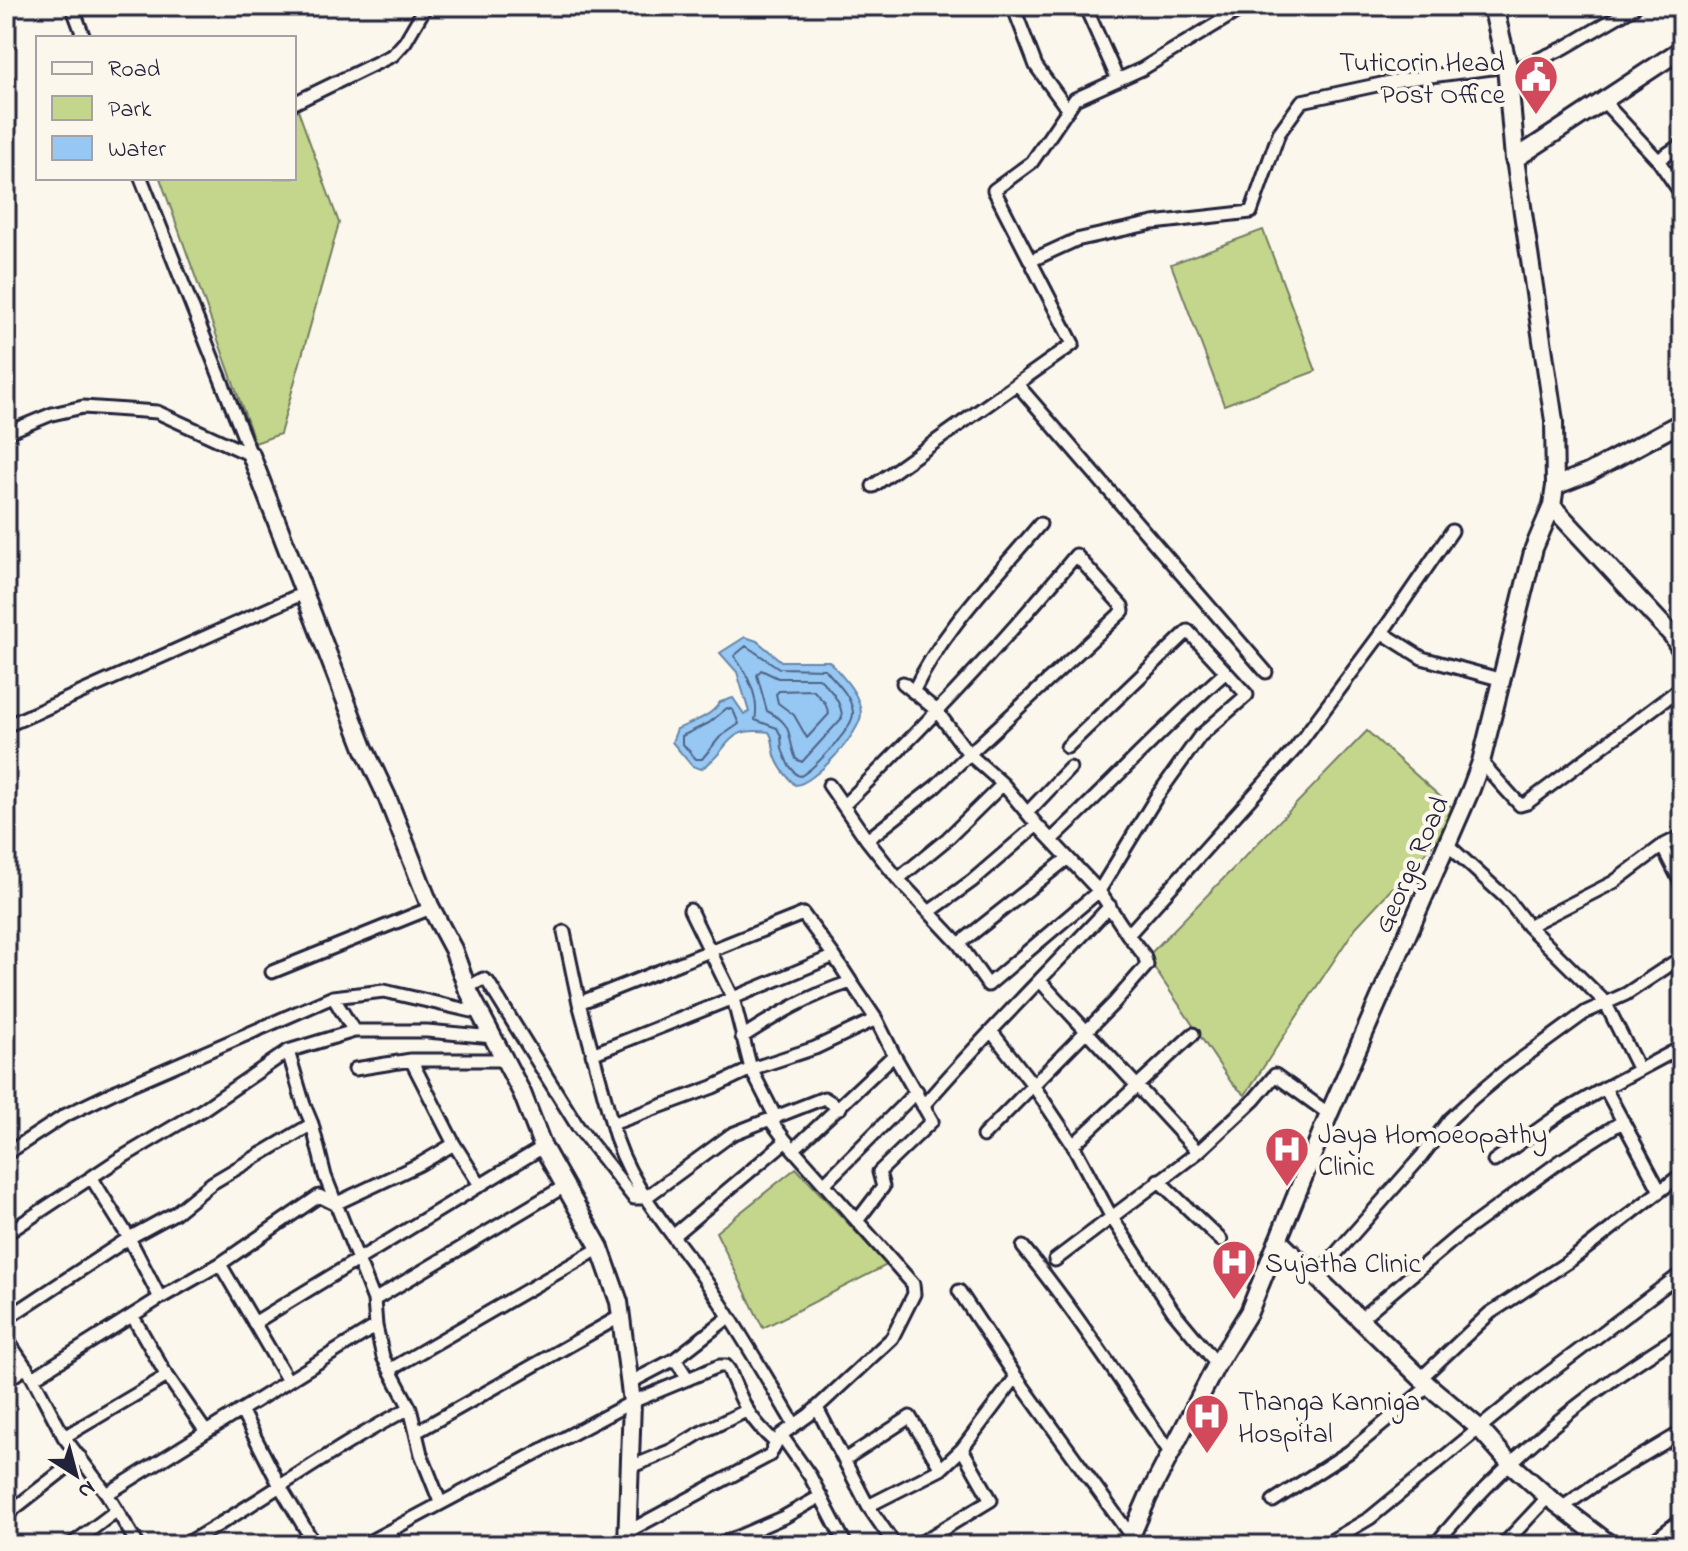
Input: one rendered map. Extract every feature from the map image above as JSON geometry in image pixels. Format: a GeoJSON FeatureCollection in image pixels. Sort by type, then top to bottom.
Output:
{"type":"FeatureCollection","features":[{"type":"Feature","properties":{"kind":"main road"},"geometry":{"type":"LineString","coordinates":[[1493,6],[1507,70],[1515,159]]}},
{"type":"Feature","properties":{"kind":"street"},"geometry":{"type":"LineString","coordinates":[[72,6],[83,36]]}},
{"type":"Feature","properties":{"kind":"street"},"geometry":{"type":"LineString","coordinates":[[296,102],[393,55],[405,42],[426,6]]}},
{"type":"Feature","properties":{"kind":"street"},"geometry":{"type":"LineString","coordinates":[[1013,6],[1036,66],[1068,110]]}},
{"type":"Feature","properties":{"kind":"street"},"geometry":{"type":"LineString","coordinates":[[1085,6],[1118,80]]}},
{"type":"Feature","properties":{"kind":"street"},"geometry":{"type":"LineString","coordinates":[[873,486],[1073,344],[994,190],[1032,162],[1075,99],[1142,69],[1246,6]]}},
{"type":"Feature","properties":{"kind":"street"},"geometry":{"type":"LineString","coordinates":[[1030,261],[1076,240],[1153,223],[1251,212],[1279,133],[1302,101],[1400,80],[1507,70],[1564,48],[1636,6]]}},
{"type":"Feature","properties":{"kind":"street"},"geometry":{"type":"LineString","coordinates":[[1515,159],[1682,49]]}},
{"type":"Feature","properties":{"kind":"street"},"geometry":{"type":"LineString","coordinates":[[1603,101],[1658,160],[1682,195]]}},
{"type":"Feature","properties":{"kind":"street"},"geometry":{"type":"LineString","coordinates":[[1658,160],[1682,144]]}},
{"type":"Feature","properties":{"kind":"street","name":"George Road"},"geometry":{"type":"LineString","coordinates":[[1130,1540],[1217,1364],[1249,1312],[1329,1114],[1448,845],[1481,762],[1499,679],[1534,548],[1552,506],[1555,486],[1554,421],[1515,159]]}},
{"type":"Feature","properties":{"kind":"street"},"geometry":{"type":"LineString","coordinates":[[142,180],[364,748],[431,908],[453,949],[467,988],[522,1093],[543,1147],[600,1248],[619,1302],[631,1382],[627,1538]]}},
{"type":"Feature","properties":{"kind":"street"},"geometry":{"type":"LineString","coordinates":[[1017,384],[1266,672]]}},
{"type":"Feature","properties":{"kind":"street"},"geometry":{"type":"LineString","coordinates":[[6,433],[52,414],[83,407],[157,412],[251,455]]}},
{"type":"Feature","properties":{"kind":"street"},"geometry":{"type":"LineString","coordinates":[[1555,486],[1588,473],[1682,422]]}},
{"type":"Feature","properties":{"kind":"street"},"geometry":{"type":"LineString","coordinates":[[1552,506],[1672,635],[1682,652]]}},
{"type":"Feature","properties":{"kind":"street"},"geometry":{"type":"LineString","coordinates":[[913,692],[945,639],[1040,524]]}},
{"type":"Feature","properties":{"kind":"street"},"geometry":{"type":"LineString","coordinates":[[1128,935],[1295,749],[1452,531]]}},
{"type":"Feature","properties":{"kind":"street"},"geometry":{"type":"LineString","coordinates":[[844,805],[1008,635],[1076,555],[1122,606],[1123,611],[936,786],[867,840]]}},
{"type":"Feature","properties":{"kind":"street"},"geometry":{"type":"LineString","coordinates":[[6,726],[304,593]]}},
{"type":"Feature","properties":{"kind":"street"},"geometry":{"type":"LineString","coordinates":[[829,785],[898,879],[959,944],[988,985],[1099,891],[1157,796],[1200,736],[1247,695],[1188,631],[1067,747]]}},
{"type":"Feature","properties":{"kind":"street"},"geometry":{"type":"LineString","coordinates":[[1381,632],[1422,658],[1499,679]]}},
{"type":"Feature","properties":{"kind":"street"},"geometry":{"type":"LineString","coordinates":[[1051,840],[1104,791],[1157,733],[1226,672]]}},
{"type":"Feature","properties":{"kind":"street"},"geometry":{"type":"LineString","coordinates":[[903,683],[936,710],[969,754],[1003,784],[1099,891],[1144,955],[1147,965],[983,1136]]}},
{"type":"Feature","properties":{"kind":"street"},"geometry":{"type":"LineString","coordinates":[[1481,762],[1520,805],[1527,803],[1682,687]]}},
{"type":"Feature","properties":{"kind":"street"},"geometry":{"type":"LineString","coordinates":[[1027,813],[1070,768]]}},
{"type":"Feature","properties":{"kind":"street"},"geometry":{"type":"LineString","coordinates":[[898,879],[947,839],[1003,784]]}},
{"type":"Feature","properties":{"kind":"street"},"geometry":{"type":"LineString","coordinates":[[929,912],[972,881],[1037,825]]}},
{"type":"Feature","properties":{"kind":"street"},"geometry":{"type":"LineString","coordinates":[[1528,926],[1614,882],[1662,846],[1682,836]]}},
{"type":"Feature","properties":{"kind":"street"},"geometry":{"type":"LineString","coordinates":[[1448,845],[1506,898],[1528,926],[1605,1002],[1639,1070]]}},
{"type":"Feature","properties":{"kind":"street"},"geometry":{"type":"LineString","coordinates":[[1662,846],[1682,885]]}},
{"type":"Feature","properties":{"kind":"street"},"geometry":{"type":"LineString","coordinates":[[959,944],[1068,858]]}},
{"type":"Feature","properties":{"kind":"street"},"geometry":{"type":"LineString","coordinates":[[923,1106],[1110,906]]}},
{"type":"Feature","properties":{"kind":"street"},"geometry":{"type":"LineString","coordinates":[[272,972],[431,908]]}},
{"type":"Feature","properties":{"kind":"street"},"geometry":{"type":"LineString","coordinates":[[627,1538],[770,1455],[778,1439],[817,1408],[892,1338],[914,1294],[913,1284],[906,1274],[790,1145],[773,1120],[751,1069],[733,998],[690,910]]}},
{"type":"Feature","properties":{"kind":"street"},"geometry":{"type":"LineString","coordinates":[[579,1003],[803,914],[876,1019],[932,1121],[879,1172],[883,1187],[857,1221]]}},
{"type":"Feature","properties":{"kind":"street"},"geometry":{"type":"LineString","coordinates":[[564,932],[579,1003],[618,1150],[645,1198],[729,1317],[794,1424]]}},
{"type":"Feature","properties":{"kind":"street"},"geometry":{"type":"LineString","coordinates":[[592,1054],[834,956]]}},
{"type":"Feature","properties":{"kind":"street"},"geometry":{"type":"LineString","coordinates":[[1317,1275],[1450,1119],[1513,1064],[1586,1012],[1626,994],[1682,957]]}},
{"type":"Feature","properties":{"kind":"street"},"geometry":{"type":"LineString","coordinates":[[467,988],[483,979],[488,982],[578,1127],[634,1198],[645,1198],[732,1134],[824,1098],[840,1108]]}},
{"type":"Feature","properties":{"kind":"street"},"geometry":{"type":"LineString","coordinates":[[742,1037],[793,1004],[820,991],[851,982]]}},
{"type":"Feature","properties":{"kind":"street"},"geometry":{"type":"LineString","coordinates":[[1041,982],[1198,1152]]}},
{"type":"Feature","properties":{"kind":"street"},"geometry":{"type":"LineString","coordinates":[[6,1154],[64,1116],[116,1091],[333,997],[384,991],[480,1013]]}},
{"type":"Feature","properties":{"kind":"street"},"geometry":{"type":"LineString","coordinates":[[333,997],[354,1031]]}},
{"type":"Feature","properties":{"kind":"street"},"geometry":{"type":"LineString","coordinates":[[612,1124],[713,1087],[751,1069],[815,1048],[876,1019]]}},
{"type":"Feature","properties":{"kind":"street"},"geometry":{"type":"LineString","coordinates":[[6,1234],[91,1177],[202,1110],[288,1051],[354,1031],[427,1031],[493,1037]]}},
{"type":"Feature","properties":{"kind":"street"},"geometry":{"type":"LineString","coordinates":[[991,1031],[1033,1085],[1073,1145],[1112,1218],[1173,1311],[1217,1364]]}},
{"type":"Feature","properties":{"kind":"street"},"geometry":{"type":"LineString","coordinates":[[1073,1145],[1193,1034]]}},
{"type":"Feature","properties":{"kind":"street"},"geometry":{"type":"LineString","coordinates":[[1494,1161],[1563,1112],[1682,1047]]}},
{"type":"Feature","properties":{"kind":"street"},"geometry":{"type":"LineString","coordinates":[[288,1051],[335,1204],[349,1232],[374,1300],[383,1357],[410,1408],[418,1431],[421,1454],[440,1502]]}},
{"type":"Feature","properties":{"kind":"street"},"geometry":{"type":"LineString","coordinates":[[674,1235],[840,1108],[894,1055]]}},
{"type":"Feature","properties":{"kind":"street"},"geometry":{"type":"LineString","coordinates":[[355,1069],[411,1060],[504,1060]]}},
{"type":"Feature","properties":{"kind":"street"},"geometry":{"type":"LineString","coordinates":[[411,1060],[454,1144],[480,1185]]}},
{"type":"Feature","properties":{"kind":"street"},"geometry":{"type":"LineString","coordinates":[[1055,1260],[1198,1152],[1254,1100],[1275,1075],[1329,1114]]}},
{"type":"Feature","properties":{"kind":"street"},"geometry":{"type":"LineString","coordinates":[[1605,1088],[1660,1191]]}},
{"type":"Feature","properties":{"kind":"street"},"geometry":{"type":"LineString","coordinates":[[824,1184],[917,1091]]}},
{"type":"Feature","properties":{"kind":"street"},"geometry":{"type":"LineString","coordinates":[[1361,1318],[1459,1235],[1562,1160],[1623,1121]]}},
{"type":"Feature","properties":{"kind":"street"},"geometry":{"type":"LineString","coordinates":[[6,1319],[129,1238],[175,1213],[212,1183],[312,1124]]}},
{"type":"Feature","properties":{"kind":"street"},"geometry":{"type":"LineString","coordinates":[[335,1204],[420,1164],[454,1144]]}},
{"type":"Feature","properties":{"kind":"street"},"geometry":{"type":"LineString","coordinates":[[254,1323],[543,1147]]}},
{"type":"Feature","properties":{"kind":"street"},"geometry":{"type":"LineString","coordinates":[[91,1177],[129,1238],[160,1298]]}},
{"type":"Feature","properties":{"kind":"street"},"geometry":{"type":"LineString","coordinates":[[1158,1180],[1221,1240]]}},
{"type":"Feature","properties":{"kind":"street"},"geometry":{"type":"LineString","coordinates":[[1273,1501],[1349,1452],[1425,1382],[1490,1313],[1571,1260],[1660,1191],[1680,1181]]}},
{"type":"Feature","properties":{"kind":"street"},"geometry":{"type":"LineString","coordinates":[[374,1300],[565,1186]]}},
{"type":"Feature","properties":{"kind":"street"},"geometry":{"type":"LineString","coordinates":[[33,1378],[220,1264],[319,1196],[335,1204]]}},
{"type":"Feature","properties":{"kind":"street"},"geometry":{"type":"LineString","coordinates":[[1278,1240],[1425,1382],[1479,1428],[1510,1463],[1548,1497],[1611,1545]]}},
{"type":"Feature","properties":{"kind":"street"},"geometry":{"type":"LineString","coordinates":[[1023,1247],[1059,1291],[1172,1455]]}},
{"type":"Feature","properties":{"kind":"street"},"geometry":{"type":"LineString","coordinates":[[391,1369],[600,1248]]}},
{"type":"Feature","properties":{"kind":"street"},"geometry":{"type":"LineString","coordinates":[[220,1264],[288,1381]]}},
{"type":"Feature","properties":{"kind":"street"},"geometry":{"type":"LineString","coordinates":[[1324,1545],[1370,1518],[1479,1428],[1682,1273]]}},
{"type":"Feature","properties":{"kind":"street"},"geometry":{"type":"LineString","coordinates":[[959,1291],[1130,1540]]}},
{"type":"Feature","properties":{"kind":"street"},"geometry":{"type":"LineString","coordinates":[[418,1431],[621,1316]]}},
{"type":"Feature","properties":{"kind":"street"},"geometry":{"type":"LineString","coordinates":[[133,1317],[167,1376],[206,1432]]}},
{"type":"Feature","properties":{"kind":"street"},"geometry":{"type":"LineString","coordinates":[[631,1382],[675,1359],[729,1317]]}},
{"type":"Feature","properties":{"kind":"street"},"geometry":{"type":"LineString","coordinates":[[107,1494],[376,1326]]}},
{"type":"Feature","properties":{"kind":"street"},"geometry":{"type":"LineString","coordinates":[[1435,1545],[1510,1463],[1549,1427],[1604,1384],[1682,1334]]}},
{"type":"Feature","properties":{"kind":"street"},"geometry":{"type":"LineString","coordinates":[[6,1338],[33,1378],[64,1437],[107,1494],[138,1545]]}},
{"type":"Feature","properties":{"kind":"street"},"geometry":{"type":"LineString","coordinates":[[675,1359],[688,1379]]}},
{"type":"Feature","properties":{"kind":"street"},"geometry":{"type":"LineString","coordinates":[[363,1545],[632,1402],[719,1366],[726,1366],[755,1425],[778,1439],[821,1496],[846,1545]]}},
{"type":"Feature","properties":{"kind":"street"},"geometry":{"type":"LineString","coordinates":[[6,1381],[26,1367]]}},
{"type":"Feature","properties":{"kind":"street"},"geometry":{"type":"LineString","coordinates":[[64,1437],[167,1376]]}},
{"type":"Feature","properties":{"kind":"street"},"geometry":{"type":"LineString","coordinates":[[868,1506],[941,1469],[962,1449],[1016,1377]]}},
{"type":"Feature","properties":{"kind":"street"},"geometry":{"type":"LineString","coordinates":[[184,1545],[281,1488],[374,1426],[410,1408]]}},
{"type":"Feature","properties":{"kind":"street"},"geometry":{"type":"LineString","coordinates":[[817,1408],[868,1506],[895,1545]]}},
{"type":"Feature","properties":{"kind":"street"},"geometry":{"type":"LineString","coordinates":[[241,1410],[281,1488],[315,1545]]}},
{"type":"Feature","properties":{"kind":"street"},"geometry":{"type":"LineString","coordinates":[[628,1468],[672,1450],[746,1411]]}},
{"type":"Feature","properties":{"kind":"street"},"geometry":{"type":"LineString","coordinates":[[844,1460],[910,1417],[941,1469]]}},
{"type":"Feature","properties":{"kind":"street"},"geometry":{"type":"LineString","coordinates":[[1563,1507],[1682,1432]]}},
{"type":"Feature","properties":{"kind":"street"},"geometry":{"type":"LineString","coordinates":[[917,1545],[991,1500],[962,1449]]}},
{"type":"Feature","properties":{"kind":"street"},"geometry":{"type":"LineString","coordinates":[[6,1515],[80,1457]]}},
{"type":"Feature","properties":{"kind":"street"},"geometry":{"type":"LineString","coordinates":[[719,1545],[784,1517],[821,1496]]}},
{"type":"Feature","properties":{"kind":"street"},"geometry":{"type":"LineString","coordinates":[[1503,1545],[1548,1497]]}},
{"type":"Feature","properties":{"kind":"street"},"geometry":{"type":"LineString","coordinates":[[71,1545],[116,1511]]}},
{"type":"Feature","properties":{"kind":"street"},"geometry":{"type":"LineString","coordinates":[[1648,1545],[1682,1519]]}},
{"type":"Feature","properties":{"kind":"green space"},"geometry":{"type":"Polygon","coordinates":[[[296,110],[339,223],[280,434],[255,443],[161,180],[296,180],[296,110]]]}},
{"type":"Feature","properties":{"kind":"green space"},"geometry":{"type":"Polygon","coordinates":[[[1263,230],[1316,371],[1224,405],[1171,264],[1263,230]]]}},
{"type":"Feature","properties":{"kind":"green space"},"geometry":{"type":"Polygon","coordinates":[[[1367,731],[1455,810],[1436,841],[1356,927],[1245,1095],[1231,1082],[1147,957],[1367,731]]]}},
{"type":"Feature","properties":{"kind":"green space"},"geometry":{"type":"Polygon","coordinates":[[[796,1168],[887,1265],[763,1328],[716,1232],[796,1168]]]}},
{"type":"Feature","properties":{"kind":"water"},"geometry":{"type":"Polygon","coordinates":[[[745,637],[757,641],[781,661],[829,661],[858,699],[861,714],[853,733],[824,767],[803,783],[795,785],[782,770],[769,732],[754,731],[735,736],[701,769],[692,766],[672,742],[677,729],[706,715],[720,702],[733,698],[744,714],[749,712],[737,672],[720,653],[745,637]]]}},
{"type":"Feature","properties":{"kind":"place","name":"Tuticorin Head Post Office"},"geometry":{"type":"Point","coordinates":[1536,116]}},
{"type":"Feature","properties":{"kind":"place","name":"Jaya Homoeopathy Clinic"},"geometry":{"type":"Point","coordinates":[1287,1188]}},
{"type":"Feature","properties":{"kind":"place","name":"Sujatha Clinic"},"geometry":{"type":"Point","coordinates":[1234,1301]}},
{"type":"Feature","properties":{"kind":"place","name":"Thanga Kanniga Hospital"},"geometry":{"type":"Point","coordinates":[1207,1455]}}]}
